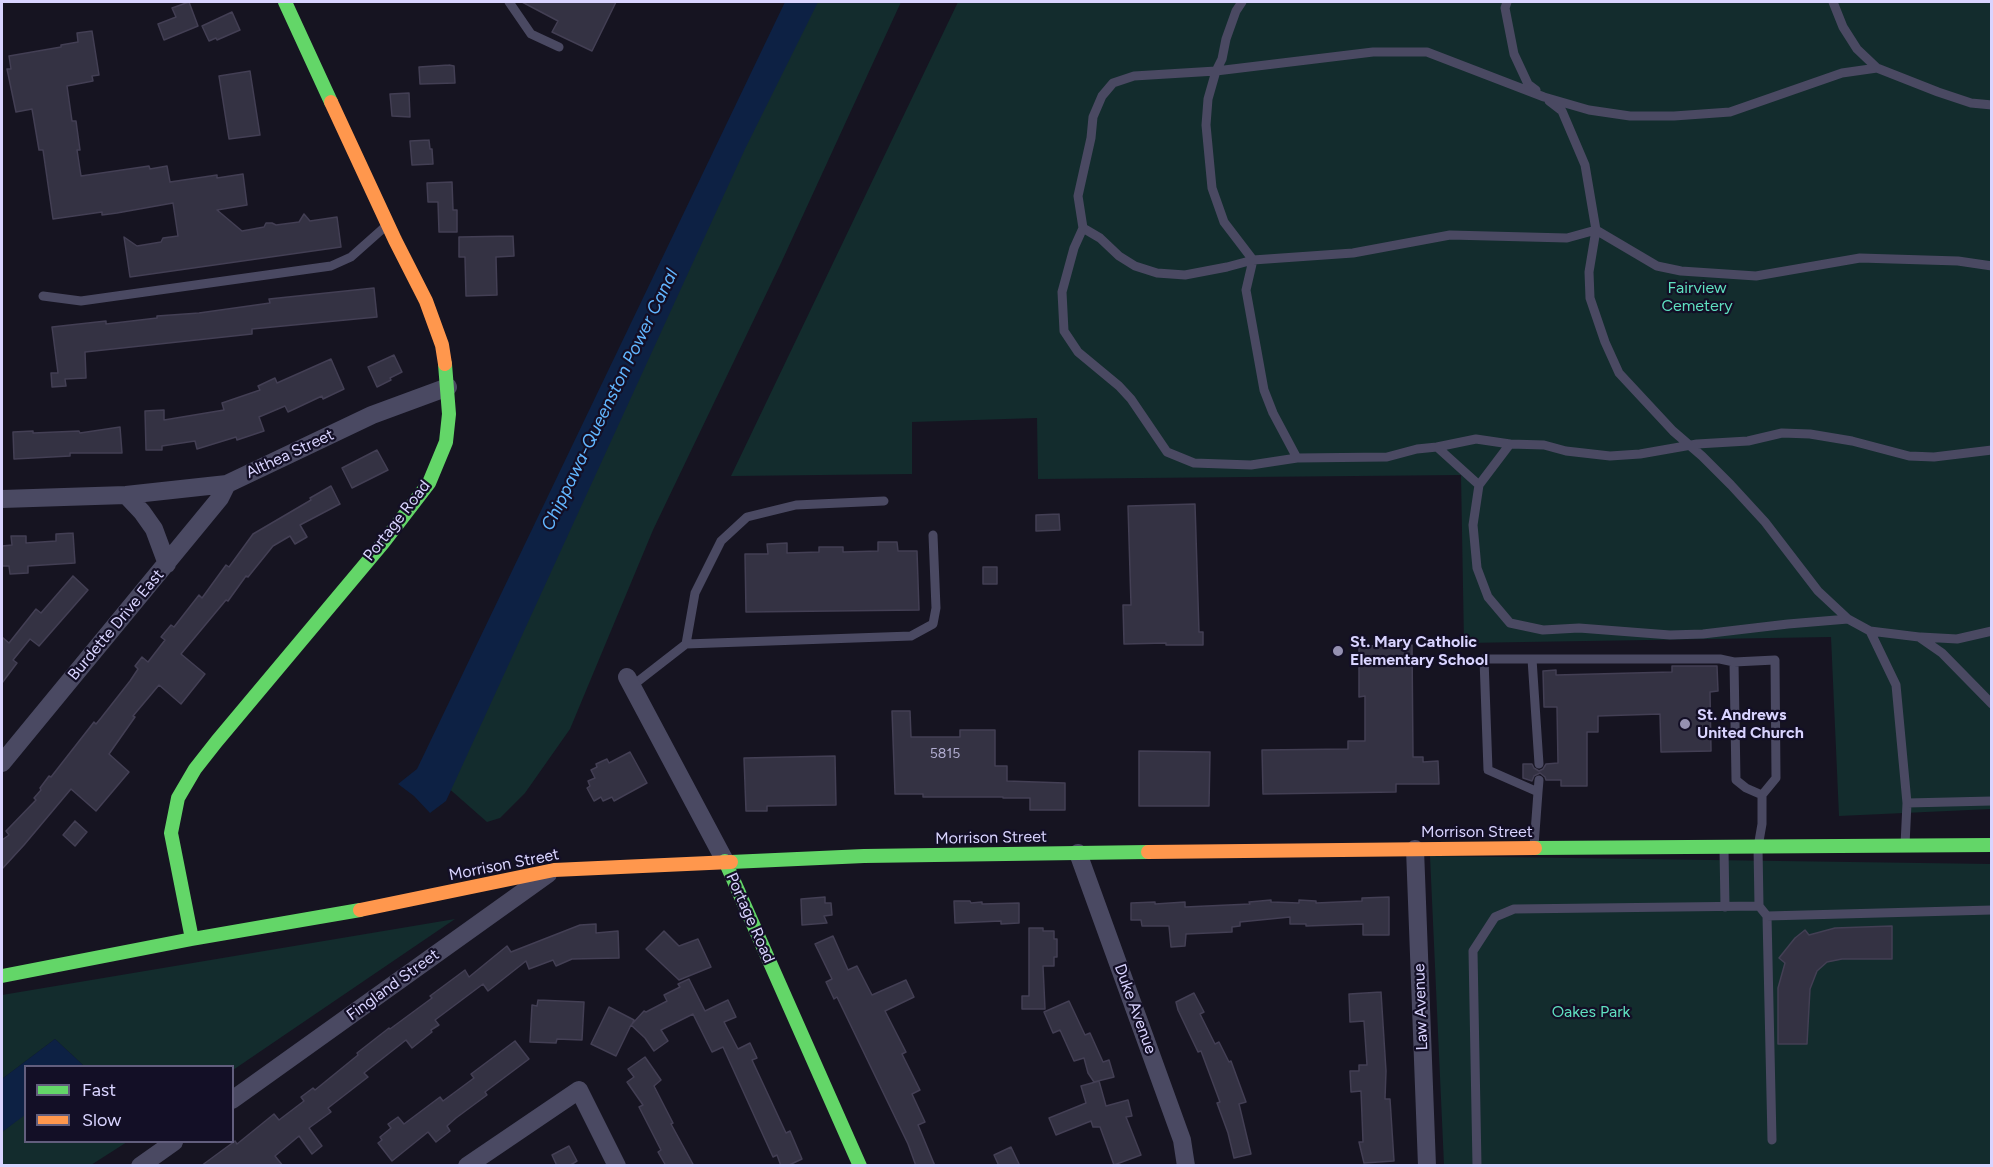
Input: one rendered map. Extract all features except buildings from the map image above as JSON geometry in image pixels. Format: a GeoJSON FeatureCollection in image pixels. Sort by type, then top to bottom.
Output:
{"type":"FeatureCollection","features":[{"type":"Feature","properties":{"kind":"street","name":"Portage Road"},"geometry":{"type":"LineString","coordinates":[[192,939],[171,833],[178,798],[195,769],[216,741],[383,543],[429,483],[446,442],[449,414],[442,345],[426,301],[285,2]]}},
{"type":"Feature","properties":{"kind":"street","name":"Althea Street"},"geometry":{"type":"LineString","coordinates":[[2,499],[126,495],[227,484],[372,415],[448,387]]}},
{"type":"Feature","properties":{"kind":"street","name":"Burdette Drive East"},"geometry":{"type":"LineString","coordinates":[[2,763],[220,498],[227,484]]}},
{"type":"Feature","properties":{"kind":"street"},"geometry":{"type":"LineString","coordinates":[[126,495],[154,529],[166,564]]}},
{"type":"Feature","properties":{"kind":"street","name":"Portage Road"},"geometry":{"type":"LineString","coordinates":[[629,681],[725,861],[860,1166]]}},
{"type":"Feature","properties":{"kind":"street","name":"Morrison Street"},"geometry":{"type":"LineString","coordinates":[[2,976],[192,939],[392,904],[554,870],[864,856],[1992,845]]}},
{"type":"Feature","properties":{"kind":"street","name":"Law Avenue"},"geometry":{"type":"LineString","coordinates":[[1415,849],[1426,1166]]}},
{"type":"Feature","properties":{"kind":"street","name":"Duke Avenue"},"geometry":{"type":"LineString","coordinates":[[1078,853],[1182,1140],[1186,1166]]}},
{"type":"Feature","properties":{"kind":"street","name":"Fingland Street"},"geometry":{"type":"LineString","coordinates":[[234,1099],[554,870]]}},
{"type":"Feature","properties":{"kind":"street"},"geometry":{"type":"LineString","coordinates":[[467,1166],[579,1090],[617,1166]]}},
{"type":"Feature","properties":{"kind":"street"},"geometry":{"type":"LineString","coordinates":[[140,1166],[173,1143]]}},
{"type":"Feature","properties":{"kind":"lane"},"geometry":{"type":"LineString","coordinates":[[509,2],[531,34],[559,47]]}},
{"type":"Feature","properties":{"kind":"lane"},"geometry":{"type":"LineString","coordinates":[[1242,2],[1236,10],[1222,59],[1216,71],[1208,99],[1206,125],[1212,188],[1224,222],[1253,260]]}},
{"type":"Feature","properties":{"kind":"lane"},"geometry":{"type":"LineString","coordinates":[[1507,2],[1505,8],[1514,54],[1528,84],[1562,111],[1585,165],[1596,230],[1589,272],[1590,298],[1605,342],[1619,373],[1673,430],[1731,485],[1765,522],[1818,591],[1848,619],[1870,631],[1919,637],[1957,639],[1992,631]]}},
{"type":"Feature","properties":{"kind":"lane"},"geometry":{"type":"LineString","coordinates":[[1833,2],[1843,27],[1857,49],[1877,68],[1938,92],[1971,102],[1992,105]]}},
{"type":"Feature","properties":{"kind":"lane"},"geometry":{"type":"LineString","coordinates":[[1877,68],[1842,73],[1730,112],[1685,116],[1630,116],[1589,110],[1544,97],[1427,52],[1373,52],[1216,71],[1134,76],[1113,83],[1102,96],[1093,117],[1091,138],[1078,196],[1083,228],[1074,248],[1062,292],[1064,331],[1078,352],[1131,399],[1167,452],[1194,463],[1251,465],[1297,458],[1387,457],[1476,439],[1510,444],[1544,445],[1566,451],[1610,456],[1690,445],[1748,441],[1782,434],[1810,434],[1852,441],[1909,456],[1934,457],[1992,450]]}},
{"type":"Feature","properties":{"kind":"lane"},"geometry":{"type":"LineString","coordinates":[[43,296],[81,301],[331,266],[351,257],[388,224]]}},
{"type":"Feature","properties":{"kind":"lane"},"geometry":{"type":"LineString","coordinates":[[1083,228],[1100,238],[1119,256],[1135,266],[1157,273],[1185,275],[1253,260],[1353,253],[1450,235],[1567,238],[1596,230],[1657,266],[1681,271],[1756,276],[1860,258],[1958,261],[1992,266]]}},
{"type":"Feature","properties":{"kind":"lane"},"geometry":{"type":"LineString","coordinates":[[1253,260],[1246,290],[1264,390],[1273,413],[1297,458]]}},
{"type":"Feature","properties":{"kind":"lane"},"geometry":{"type":"LineString","coordinates":[[1510,444],[1479,485],[1473,525],[1477,568],[1488,597],[1510,623],[1543,630],[1579,628],[1703,634],[1848,619]]}},
{"type":"Feature","properties":{"kind":"lane"},"geometry":{"type":"LineString","coordinates":[[1437,447],[1479,485]]}},
{"type":"Feature","properties":{"kind":"lane"},"geometry":{"type":"LineString","coordinates":[[686,644],[695,593],[720,541],[747,517],[796,505],[884,501]]}},
{"type":"Feature","properties":{"kind":"lane"},"geometry":{"type":"LineString","coordinates":[[629,681],[686,644],[911,636],[933,624],[936,608],[933,535]]}},
{"type":"Feature","properties":{"kind":"lane"},"geometry":{"type":"LineString","coordinates":[[1870,631],[1896,685],[1907,803],[1905,846]]}},
{"type":"Feature","properties":{"kind":"lane"},"geometry":{"type":"LineString","coordinates":[[1919,637],[1942,653],[1992,704]]}},
{"type":"Feature","properties":{"kind":"lane"},"geometry":{"type":"LineString","coordinates":[[1532,658],[1539,764]]}},
{"type":"Feature","properties":{"kind":"lane"},"geometry":{"type":"LineString","coordinates":[[1538,792],[1488,770],[1484,659],[1719,658],[1734,662],[1775,660],[1776,778],[1762,795],[1762,824],[1758,847],[1760,906],[1767,916],[1772,1140]]}},
{"type":"Feature","properties":{"kind":"lane"},"geometry":{"type":"LineString","coordinates":[[1734,662],[1736,780],[1746,788],[1762,795]]}},
{"type":"Feature","properties":{"kind":"lane"},"geometry":{"type":"LineString","coordinates":[[1534,848],[1539,780]]}},
{"type":"Feature","properties":{"kind":"lane"},"geometry":{"type":"LineString","coordinates":[[1907,803],[1992,801]]}},
{"type":"Feature","properties":{"kind":"lane"},"geometry":{"type":"LineString","coordinates":[[1724,847],[1725,907]]}},
{"type":"Feature","properties":{"kind":"lane"},"geometry":{"type":"LineString","coordinates":[[1478,1166],[1473,951],[1495,916],[1514,909],[1760,906]]}},
{"type":"Feature","properties":{"kind":"lane"},"geometry":{"type":"LineString","coordinates":[[1767,916],[1992,910]]}},
{"type":"Feature","properties":{"kind":"green space"},"geometry":{"type":"Polygon","coordinates":[[[812,2],[901,2],[781,263],[653,530],[570,729],[525,793],[500,818],[487,822],[437,778],[812,2]]]}},
{"type":"Feature","properties":{"kind":"green space","name":"Fairview Cemetery"},"geometry":{"type":"Polygon","coordinates":[[[958,2],[1991,2],[1991,809],[1839,816],[1831,637],[1464,643],[1461,475],[1038,479],[1037,418],[912,422],[912,474],[731,476],[958,2]]]}},
{"type":"Feature","properties":{"kind":"green space","name":"Oakes Park"},"geometry":{"type":"Polygon","coordinates":[[[1430,856],[1991,864],[1991,1165],[1444,1165],[1430,856]]]}},
{"type":"Feature","properties":{"kind":"green space"},"geometry":{"type":"Polygon","coordinates":[[[455,919],[234,1069],[234,1065],[83,1065],[55,1039],[2,1079],[2,995],[455,919]]]}},
{"type":"Feature","properties":{"kind":"green space"},"geometry":{"type":"Polygon","coordinates":[[[24,1115],[24,1143],[125,1143],[91,1165],[2,1165],[2,1132],[24,1115]]]}},
{"type":"Feature","properties":{"kind":"water","name":"Chippawa-Queenston Power Canal"},"geometry":{"type":"Polygon","coordinates":[[[785,2],[818,2],[745,149],[446,801],[430,813],[414,796],[398,784],[417,769],[785,2]]]}},
{"type":"Feature","properties":{"kind":"water"},"geometry":{"type":"Polygon","coordinates":[[[55,1039],[83,1065],[24,1065],[24,1116],[2,1132],[2,1079],[55,1039]]]}},
{"type":"Feature","properties":{"kind":"traffic: fast"},"geometry":{"type":"LineString","coordinates":[[285,2],[331,102]]}},
{"type":"Feature","properties":{"kind":"traffic: fast"},"geometry":{"type":"LineString","coordinates":[[192,939],[171,833],[178,798],[195,769],[217,741],[383,543],[429,483],[446,442],[449,414],[445,364]]}},
{"type":"Feature","properties":{"kind":"traffic: fast"},"geometry":{"type":"LineString","coordinates":[[1535,848],[1992,845]]}},
{"type":"Feature","properties":{"kind":"traffic: fast"},"geometry":{"type":"LineString","coordinates":[[731,862],[864,856],[1148,852]]}},
{"type":"Feature","properties":{"kind":"traffic: fast"},"geometry":{"type":"LineString","coordinates":[[725,861],[860,1166]]}},
{"type":"Feature","properties":{"kind":"traffic: fast"},"geometry":{"type":"LineString","coordinates":[[2,976],[192,939],[360,910]]}},
{"type":"Feature","properties":{"kind":"traffic: slow"},"geometry":{"type":"LineString","coordinates":[[331,102],[426,301],[442,345],[445,364]]}},
{"type":"Feature","properties":{"kind":"traffic: slow"},"geometry":{"type":"LineString","coordinates":[[1148,852],[1535,848]]}},
{"type":"Feature","properties":{"kind":"traffic: slow"},"geometry":{"type":"LineString","coordinates":[[360,910],[554,870],[731,862]]}},
{"type":"Feature","properties":{"kind":"place","name":"St. Mary Catholic Elementary School"},"geometry":{"type":"Point","coordinates":[1338,651]}},
{"type":"Feature","properties":{"kind":"place","name":"St. Andrews United Church"},"geometry":{"type":"Point","coordinates":[1685,724]}}]}
